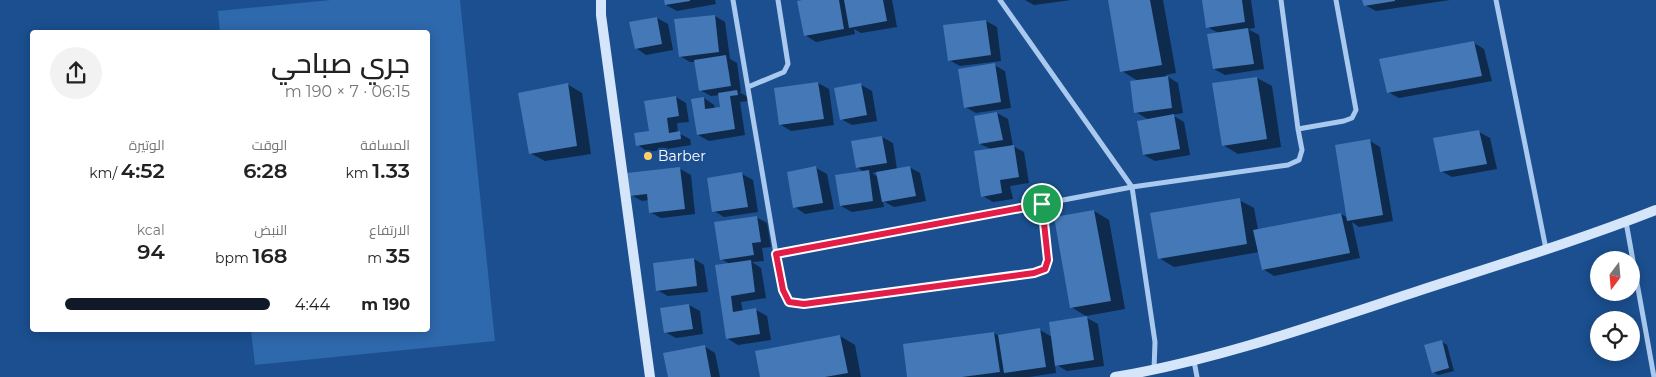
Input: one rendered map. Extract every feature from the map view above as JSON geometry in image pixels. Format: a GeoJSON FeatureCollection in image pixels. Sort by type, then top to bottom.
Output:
{"type":"FeatureCollection","features":[{"type":"Feature","properties":{"kind":"street"},"geometry":{"type":"LineString","coordinates":[[601,0],[601,15],[650,377]]}},
{"type":"Feature","properties":{"kind":"street"},"geometry":{"type":"LineString","coordinates":[[733,0],[776,254],[783,290],[789,302],[804,304],[1034,273],[1045,269],[1048,260],[1042,204]]}},
{"type":"Feature","properties":{"kind":"street"},"geometry":{"type":"LineString","coordinates":[[748,87],[784,72],[788,64],[778,0]]}},
{"type":"Feature","properties":{"kind":"street"},"geometry":{"type":"LineString","coordinates":[[1000,0],[1132,186],[1155,342],[1154,370]]}},
{"type":"Feature","properties":{"kind":"street"},"geometry":{"type":"LineString","coordinates":[[776,254],[1132,186],[1288,165],[1299,160],[1302,150],[1281,0]]}},
{"type":"Feature","properties":{"kind":"street"},"geometry":{"type":"LineString","coordinates":[[1298,129],[1344,121],[1352,118],[1356,110],[1336,0]]}},
{"type":"Feature","properties":{"kind":"street"},"geometry":{"type":"LineString","coordinates":[[1496,0],[1546,249]]}},
{"type":"Feature","properties":{"kind":"street"},"geometry":{"type":"LineString","coordinates":[[1115,377],[1194,361],[1304,329],[1626,222],[1656,210]]}},
{"type":"Feature","properties":{"kind":"street"},"geometry":{"type":"LineString","coordinates":[[1626,222],[1654,377]]}},
{"type":"Feature","properties":{"kind":"street"},"geometry":{"type":"LineString","coordinates":[[1194,361],[1197,377]]}},
{"type":"Feature","properties":{"kind":"shaded area"},"geometry":{"type":"Polygon","coordinates":[[[331,0],[460,0],[495,341],[255,365],[251,332],[430,332],[430,30],[220,30],[218,11],[331,0]]]}},
{"type":"Feature","properties":{"kind":"building"},"geometry":{"type":"Polygon","coordinates":[[[664,0],[690,0],[690,1],[665,5],[664,0]]]}},
{"type":"Feature","properties":{"kind":"building"},"geometry":{"type":"Polygon","coordinates":[[[839,0],[844,29],[804,36],[797,1],[839,0]]]}},
{"type":"Feature","properties":{"kind":"building"},"geometry":{"type":"Polygon","coordinates":[[[844,0],[883,0],[887,21],[849,28],[844,0]]]}},
{"type":"Feature","properties":{"kind":"building"},"geometry":{"type":"Polygon","coordinates":[[[1108,0],[1150,0],[1162,65],[1120,72],[1108,0]]]}},
{"type":"Feature","properties":{"kind":"building"},"geometry":{"type":"Polygon","coordinates":[[[1202,0],[1242,0],[1245,22],[1206,28],[1202,0]]]}},
{"type":"Feature","properties":{"kind":"building"},"geometry":{"type":"Polygon","coordinates":[[[1362,0],[1395,0],[1395,1],[1364,6],[1362,0]]]}},
{"type":"Feature","properties":{"kind":"building"},"geometry":{"type":"Polygon","coordinates":[[[715,15],[719,52],[679,57],[674,19],[715,15]]]}},
{"type":"Feature","properties":{"kind":"building"},"geometry":{"type":"Polygon","coordinates":[[[657,17],[662,44],[635,49],[629,22],[657,17]]]}},
{"type":"Feature","properties":{"kind":"building"},"geometry":{"type":"Polygon","coordinates":[[[986,20],[991,55],[948,61],[943,25],[986,20]]]}},
{"type":"Feature","properties":{"kind":"building"},"geometry":{"type":"Polygon","coordinates":[[[1248,28],[1254,64],[1213,69],[1207,34],[1248,28]]]}},
{"type":"Feature","properties":{"kind":"building"},"geometry":{"type":"Polygon","coordinates":[[[1474,41],[1482,76],[1387,93],[1379,59],[1474,41]]]}},
{"type":"Feature","properties":{"kind":"building"},"geometry":{"type":"Polygon","coordinates":[[[726,55],[731,86],[699,91],[694,60],[726,55]]]}},
{"type":"Feature","properties":{"kind":"building"},"geometry":{"type":"Polygon","coordinates":[[[995,63],[1001,102],[964,108],[958,69],[995,63]]]}},
{"type":"Feature","properties":{"kind":"building"},"geometry":{"type":"Polygon","coordinates":[[[1168,76],[1172,108],[1134,113],[1130,81],[1168,76]]]}},
{"type":"Feature","properties":{"kind":"building"},"geometry":{"type":"Polygon","coordinates":[[[1257,77],[1267,139],[1222,146],[1212,83],[1257,77]]]}},
{"type":"Feature","properties":{"kind":"building"},"geometry":{"type":"Polygon","coordinates":[[[818,82],[824,119],[779,125],[774,88],[818,82]]]}},
{"type":"Feature","properties":{"kind":"building"},"geometry":{"type":"Polygon","coordinates":[[[568,83],[577,146],[529,154],[518,93],[568,83]]]}},
{"type":"Feature","properties":{"kind":"building"},"geometry":{"type":"Polygon","coordinates":[[[861,83],[867,115],[840,120],[834,88],[861,83]]]}},
{"type":"Feature","properties":{"kind":"building"},"geometry":{"type":"Polygon","coordinates":[[[737,90],[738,95],[730,96],[735,129],[697,135],[691,99],[704,97],[705,109],[720,107],[718,93],[737,90]]]}},
{"type":"Feature","properties":{"kind":"building"},"geometry":{"type":"Polygon","coordinates":[[[676,96],[679,116],[667,118],[669,133],[680,131],[681,139],[636,146],[634,133],[649,131],[644,101],[676,96]]]}},
{"type":"Feature","properties":{"kind":"building"},"geometry":{"type":"Polygon","coordinates":[[[997,112],[1003,140],[979,144],[974,116],[997,112]]]}},
{"type":"Feature","properties":{"kind":"building"},"geometry":{"type":"Polygon","coordinates":[[[1174,114],[1180,149],[1143,155],[1137,121],[1174,114]]]}},
{"type":"Feature","properties":{"kind":"building"},"geometry":{"type":"Polygon","coordinates":[[[1479,130],[1487,164],[1440,172],[1433,138],[1479,130]]]}},
{"type":"Feature","properties":{"kind":"building"},"geometry":{"type":"Polygon","coordinates":[[[882,136],[887,163],[856,168],[851,141],[882,136]]]}},
{"type":"Feature","properties":{"kind":"building"},"geometry":{"type":"Polygon","coordinates":[[[1370,139],[1383,215],[1347,221],[1335,145],[1370,139]]]}},
{"type":"Feature","properties":{"kind":"building"},"geometry":{"type":"Polygon","coordinates":[[[1014,145],[1019,177],[1000,180],[1002,193],[981,197],[974,151],[1014,145]]]}},
{"type":"Feature","properties":{"kind":"building"},"geometry":{"type":"Polygon","coordinates":[[[816,166],[823,203],[793,208],[787,172],[816,166]]]}},
{"type":"Feature","properties":{"kind":"building"},"geometry":{"type":"Polygon","coordinates":[[[910,166],[916,196],[882,202],[876,172],[910,166]]]}},
{"type":"Feature","properties":{"kind":"building"},"geometry":{"type":"Polygon","coordinates":[[[680,167],[685,209],[649,213],[647,194],[630,196],[627,173],[680,167]]]}},
{"type":"Feature","properties":{"kind":"building"},"geometry":{"type":"Polygon","coordinates":[[[869,170],[873,201],[840,206],[835,175],[869,170]]]}},
{"type":"Feature","properties":{"kind":"building"},"geometry":{"type":"Polygon","coordinates":[[[742,172],[748,207],[712,212],[707,178],[742,172]]]}},
{"type":"Feature","properties":{"kind":"building"},"geometry":{"type":"Polygon","coordinates":[[[1240,198],[1247,244],[1158,259],[1150,213],[1240,198]]]}},
{"type":"Feature","properties":{"kind":"building"},"geometry":{"type":"Polygon","coordinates":[[[1094,210],[1111,301],[1070,308],[1054,217],[1094,210]]]}},
{"type":"Feature","properties":{"kind":"building"},"geometry":{"type":"Polygon","coordinates":[[[1341,213],[1350,253],[1262,270],[1253,230],[1341,213]]]}},
{"type":"Feature","properties":{"kind":"building"},"geometry":{"type":"Polygon","coordinates":[[[757,216],[761,242],[752,243],[754,255],[720,260],[714,222],[757,216]]]}},
{"type":"Feature","properties":{"kind":"building"},"geometry":{"type":"Polygon","coordinates":[[[694,258],[697,286],[656,291],[653,263],[694,258]]]}},
{"type":"Feature","properties":{"kind":"building"},"geometry":{"type":"Polygon","coordinates":[[[751,260],[755,292],[731,296],[733,312],[756,308],[760,334],[726,339],[715,265],[751,260]]]}},
{"type":"Feature","properties":{"kind":"building"},"geometry":{"type":"Polygon","coordinates":[[[689,304],[693,329],[664,333],[660,308],[689,304]]]}},
{"type":"Feature","properties":{"kind":"building"},"geometry":{"type":"Polygon","coordinates":[[[1087,316],[1094,360],[1055,366],[1049,322],[1087,316]]]}},
{"type":"Feature","properties":{"kind":"building"},"geometry":{"type":"Polygon","coordinates":[[[1040,328],[1046,367],[1004,373],[998,335],[1040,328]]]}},
{"type":"Feature","properties":{"kind":"building"},"geometry":{"type":"Polygon","coordinates":[[[994,332],[1000,372],[962,377],[907,377],[903,344],[994,332]]]}},
{"type":"Feature","properties":{"kind":"building"},"geometry":{"type":"Polygon","coordinates":[[[840,335],[848,373],[825,377],[760,377],[755,351],[840,335]]]}},
{"type":"Feature","properties":{"kind":"building"},"geometry":{"type":"Polygon","coordinates":[[[1442,340],[1449,368],[1432,373],[1424,345],[1442,340]]]}},
{"type":"Feature","properties":{"kind":"building"},"geometry":{"type":"Polygon","coordinates":[[[705,345],[711,377],[668,377],[663,353],[705,345]]]}},
{"type":"Feature","properties":{"kind":"place","name":"Barber"},"geometry":{"type":"Point","coordinates":[648,156]}},
{"type":"Feature","properties":{"kind":"route"},"geometry":{"type":"LineString","coordinates":[[1042,204],[1048,260],[1045,269],[1034,273],[804,304],[789,302],[783,290],[776,254],[1042,204]]}}]}
